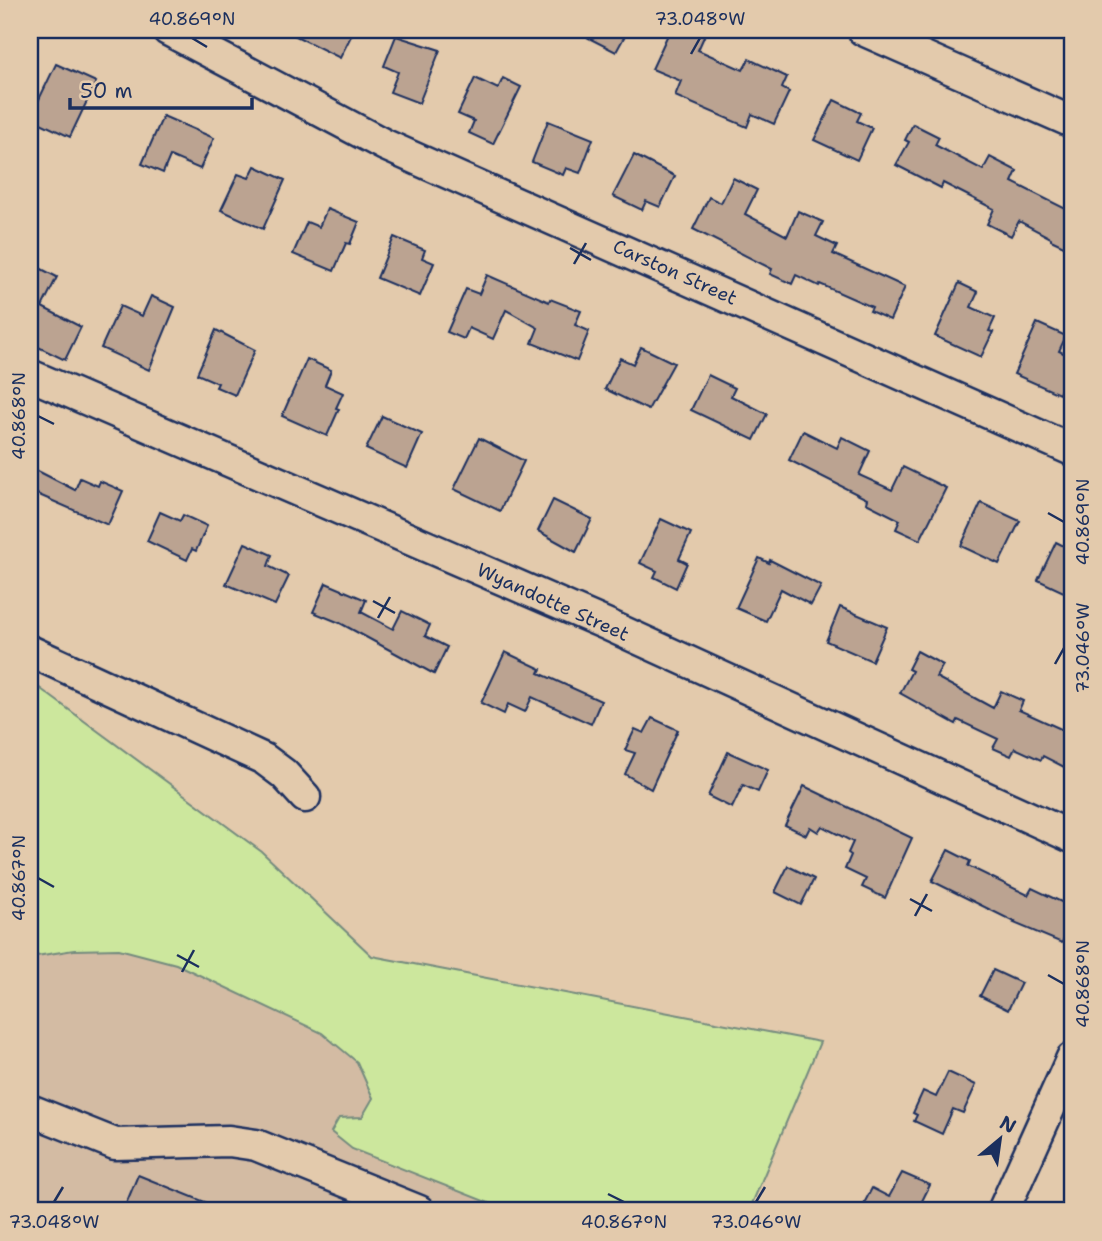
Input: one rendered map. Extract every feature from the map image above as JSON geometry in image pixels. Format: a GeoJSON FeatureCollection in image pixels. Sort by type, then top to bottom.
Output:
{"type":"FeatureCollection","features":[{"type":"Feature","properties":{"kind":"street","name":"Carston Street"},"geometry":{"type":"LineString","coordinates":[[169,30],[385,145],[1072,450]]}},
{"type":"Feature","properties":{"kind":"street"},"geometry":{"type":"LineString","coordinates":[[863,30],[1072,122]]}},
{"type":"Feature","properties":{"kind":"street","name":"Wyandotte Street"},"geometry":{"type":"LineString","coordinates":[[30,375],[606,624],[1072,836]]}},
{"type":"Feature","properties":{"kind":"street"},"geometry":{"type":"LineString","coordinates":[[30,651],[264,759],[284,774],[304,797]]}},
{"type":"Feature","properties":{"kind":"street"},"geometry":{"type":"LineString","coordinates":[[1003,1211],[1072,1058]]}},
{"type":"Feature","properties":{"kind":"street"},"geometry":{"type":"LineString","coordinates":[[30,1110],[115,1144],[229,1141],[256,1145],[419,1211]]}},
{"type":"Feature","properties":{"kind":"shaded area"},"geometry":{"type":"Polygon","coordinates":[[[30,845],[372,956],[820,1042],[749,1211],[30,1211],[30,845]]]}},
{"type":"Feature","properties":{"kind":"green space"},"geometry":{"type":"Polygon","coordinates":[[[30,681],[262,852],[372,956],[820,1042],[749,1211],[509,1211],[352,1149],[331,1132],[339,1118],[362,1117],[373,1098],[357,1062],[322,1033],[176,964],[119,949],[74,950],[30,957],[30,681]]]}},
{"type":"Feature","properties":{"kind":"building"},"geometry":{"type":"Polygon","coordinates":[[[284,30],[354,30],[340,58],[284,30]]]}},
{"type":"Feature","properties":{"kind":"building"},"geometry":{"type":"Polygon","coordinates":[[[573,30],[628,30],[616,52],[573,30]]]}},
{"type":"Feature","properties":{"kind":"building"},"geometry":{"type":"Polygon","coordinates":[[[670,30],[707,30],[698,50],[743,70],[749,59],[787,77],[782,88],[789,92],[774,124],[752,114],[747,127],[675,96],[681,81],[652,69],[670,30]]]}},
{"type":"Feature","properties":{"kind":"building"},"geometry":{"type":"Polygon","coordinates":[[[396,36],[440,50],[419,103],[390,92],[398,72],[384,66],[396,36]]]}},
{"type":"Feature","properties":{"kind":"building"},"geometry":{"type":"Polygon","coordinates":[[[56,64],[96,82],[70,137],[30,118],[56,64]]]}},
{"type":"Feature","properties":{"kind":"building"},"geometry":{"type":"Polygon","coordinates":[[[475,78],[498,89],[503,78],[521,87],[493,144],[469,133],[474,121],[458,114],[475,78]]]}},
{"type":"Feature","properties":{"kind":"building"},"geometry":{"type":"Polygon","coordinates":[[[834,100],[861,113],[857,121],[872,128],[857,160],[814,140],[834,100]]]}},
{"type":"Feature","properties":{"kind":"building"},"geometry":{"type":"Polygon","coordinates":[[[163,116],[214,138],[200,169],[170,156],[163,173],[142,164],[163,116]]]}},
{"type":"Feature","properties":{"kind":"building"},"geometry":{"type":"Polygon","coordinates":[[[548,121],[593,139],[580,173],[566,168],[563,175],[532,162],[548,121]]]}},
{"type":"Feature","properties":{"kind":"building"},"geometry":{"type":"Polygon","coordinates":[[[913,124],[939,137],[935,145],[983,170],[990,157],[1017,171],[1012,182],[1072,212],[1072,250],[1019,221],[1011,236],[987,224],[994,209],[943,183],[941,188],[896,165],[909,142],[905,140],[913,124]]]}},
{"type":"Feature","properties":{"kind":"building"},"geometry":{"type":"Polygon","coordinates":[[[634,155],[675,176],[660,207],[646,201],[642,210],[613,196],[634,155]]]}},
{"type":"Feature","properties":{"kind":"building"},"geometry":{"type":"Polygon","coordinates":[[[255,166],[285,180],[263,229],[221,210],[238,174],[249,178],[255,166]]]}},
{"type":"Feature","properties":{"kind":"building"},"geometry":{"type":"Polygon","coordinates":[[[733,178],[757,190],[745,214],[787,236],[798,211],[823,222],[816,236],[837,246],[833,254],[905,287],[890,320],[870,311],[872,307],[820,284],[819,286],[796,275],[792,284],[770,274],[772,269],[693,229],[709,197],[721,203],[733,178]]]}},
{"type":"Feature","properties":{"kind":"building"},"geometry":{"type":"Polygon","coordinates":[[[327,209],[359,222],[334,271],[293,254],[307,222],[319,227],[327,209]]]}},
{"type":"Feature","properties":{"kind":"building"},"geometry":{"type":"Polygon","coordinates":[[[394,237],[425,250],[422,258],[434,263],[420,296],[377,278],[394,237]]]}},
{"type":"Feature","properties":{"kind":"building"},"geometry":{"type":"Polygon","coordinates":[[[30,263],[57,277],[42,307],[81,327],[65,360],[30,343],[30,263]]]}},
{"type":"Feature","properties":{"kind":"building"},"geometry":{"type":"Polygon","coordinates":[[[487,275],[549,302],[550,299],[581,311],[575,325],[589,331],[577,361],[532,343],[538,328],[506,310],[493,339],[469,328],[464,339],[447,332],[466,289],[479,294],[487,275]]]}},
{"type":"Feature","properties":{"kind":"building"},"geometry":{"type":"Polygon","coordinates":[[[959,283],[978,292],[971,307],[995,318],[989,331],[993,332],[981,357],[935,336],[959,283]]]}},
{"type":"Feature","properties":{"kind":"building"},"geometry":{"type":"Polygon","coordinates":[[[151,296],[175,307],[149,370],[101,348],[120,306],[142,316],[151,296]]]}},
{"type":"Feature","properties":{"kind":"building"},"geometry":{"type":"Polygon","coordinates":[[[1037,323],[1066,336],[1059,351],[1072,357],[1072,365],[1059,394],[1014,374],[1037,323]]]}},
{"type":"Feature","properties":{"kind":"building"},"geometry":{"type":"Polygon","coordinates":[[[216,330],[255,350],[235,395],[216,387],[218,383],[197,374],[216,330]]]}},
{"type":"Feature","properties":{"kind":"building"},"geometry":{"type":"Polygon","coordinates":[[[641,347],[674,363],[648,410],[605,389],[620,358],[633,364],[641,347]]]}},
{"type":"Feature","properties":{"kind":"building"},"geometry":{"type":"Polygon","coordinates":[[[307,359],[331,370],[325,385],[343,393],[327,436],[282,416],[307,359]]]}},
{"type":"Feature","properties":{"kind":"building"},"geometry":{"type":"Polygon","coordinates":[[[708,375],[735,388],[731,396],[767,414],[754,440],[691,410],[708,375]]]}},
{"type":"Feature","properties":{"kind":"building"},"geometry":{"type":"Polygon","coordinates":[[[382,416],[422,434],[407,468],[366,449],[382,416]]]}},
{"type":"Feature","properties":{"kind":"building"},"geometry":{"type":"Polygon","coordinates":[[[803,431],[837,448],[842,437],[870,451],[859,475],[892,490],[903,467],[946,488],[920,540],[896,529],[900,520],[866,503],[867,499],[789,460],[803,431]]]}},
{"type":"Feature","properties":{"kind":"building"},"geometry":{"type":"Polygon","coordinates":[[[479,438],[524,461],[500,511],[454,489],[479,438]]]}},
{"type":"Feature","properties":{"kind":"building"},"geometry":{"type":"Polygon","coordinates":[[[30,467],[75,490],[80,478],[98,486],[100,481],[123,491],[108,525],[30,491],[30,467]]]}},
{"type":"Feature","properties":{"kind":"building"},"geometry":{"type":"Polygon","coordinates":[[[553,500],[592,519],[576,552],[538,531],[553,500]]]}},
{"type":"Feature","properties":{"kind":"building"},"geometry":{"type":"Polygon","coordinates":[[[981,503],[1020,521],[999,564],[961,546],[981,503]]]}},
{"type":"Feature","properties":{"kind":"building"},"geometry":{"type":"Polygon","coordinates":[[[160,512],[180,521],[183,515],[207,526],[196,551],[192,549],[187,560],[147,541],[160,512]]]}},
{"type":"Feature","properties":{"kind":"building"},"geometry":{"type":"Polygon","coordinates":[[[661,519],[691,533],[679,559],[687,563],[676,588],[654,577],[657,571],[640,563],[661,519]]]}},
{"type":"Feature","properties":{"kind":"building"},"geometry":{"type":"Polygon","coordinates":[[[1056,542],[1072,550],[1072,596],[1038,580],[1056,542]]]}},
{"type":"Feature","properties":{"kind":"building"},"geometry":{"type":"Polygon","coordinates":[[[245,543],[272,555],[268,566],[289,576],[275,605],[226,584],[245,543]]]}},
{"type":"Feature","properties":{"kind":"building"},"geometry":{"type":"Polygon","coordinates":[[[759,558],[769,563],[770,560],[821,586],[811,605],[781,589],[766,621],[736,608],[759,558]]]}},
{"type":"Feature","properties":{"kind":"building"},"geometry":{"type":"Polygon","coordinates":[[[326,583],[366,600],[361,612],[393,629],[402,611],[430,625],[425,636],[447,647],[434,674],[340,623],[313,612],[326,583]]]}},
{"type":"Feature","properties":{"kind":"building"},"geometry":{"type":"Polygon","coordinates":[[[840,607],[887,627],[872,661],[826,641],[840,607]]]}},
{"type":"Feature","properties":{"kind":"building"},"geometry":{"type":"Polygon","coordinates":[[[917,651],[943,665],[936,677],[993,708],[1001,691],[1023,701],[1019,710],[1072,734],[1072,771],[1043,756],[1041,760],[1015,748],[1011,756],[993,748],[998,739],[958,720],[956,724],[900,693],[912,671],[908,669],[917,651]]]}},
{"type":"Feature","properties":{"kind":"building"},"geometry":{"type":"Polygon","coordinates":[[[505,652],[541,669],[539,673],[601,701],[591,724],[532,697],[525,712],[508,704],[504,714],[481,703],[505,652]]]}},
{"type":"Feature","properties":{"kind":"building"},"geometry":{"type":"Polygon","coordinates":[[[652,718],[678,730],[651,789],[625,774],[635,753],[625,750],[635,729],[644,733],[652,718]]]}},
{"type":"Feature","properties":{"kind":"building"},"geometry":{"type":"Polygon","coordinates":[[[728,752],[768,770],[758,792],[743,785],[732,808],[708,796],[728,752]]]}},
{"type":"Feature","properties":{"kind":"building"},"geometry":{"type":"Polygon","coordinates":[[[804,786],[912,838],[885,898],[862,887],[866,879],[845,869],[853,842],[822,826],[818,832],[810,827],[806,835],[785,825],[804,786]]]}},
{"type":"Feature","properties":{"kind":"building"},"geometry":{"type":"Polygon","coordinates":[[[948,850],[970,861],[968,866],[1028,895],[1032,888],[1072,907],[1072,919],[1062,943],[1014,923],[932,881],[948,850]]]}},
{"type":"Feature","properties":{"kind":"building"},"geometry":{"type":"Polygon","coordinates":[[[788,866],[814,879],[801,905],[775,892],[788,866]]]}},
{"type":"Feature","properties":{"kind":"building"},"geometry":{"type":"Polygon","coordinates":[[[993,970],[1021,983],[1008,1010],[980,996],[993,970]]]}},
{"type":"Feature","properties":{"kind":"building"},"geometry":{"type":"Polygon","coordinates":[[[948,1072],[976,1085],[963,1113],[953,1109],[942,1134],[914,1121],[917,1115],[913,1113],[923,1091],[936,1097],[948,1072]]]}},
{"type":"Feature","properties":{"kind":"building"},"geometry":{"type":"Polygon","coordinates":[[[902,1173],[930,1185],[917,1211],[860,1211],[872,1188],[889,1197],[902,1173]]]}},
{"type":"Feature","properties":{"kind":"building"},"geometry":{"type":"Polygon","coordinates":[[[138,1175],[225,1210],[123,1211],[138,1175]]]}}]}
